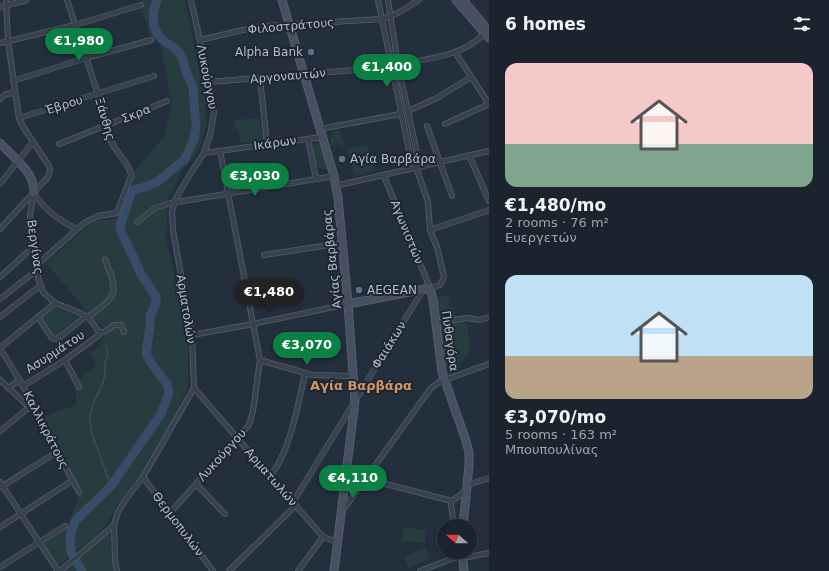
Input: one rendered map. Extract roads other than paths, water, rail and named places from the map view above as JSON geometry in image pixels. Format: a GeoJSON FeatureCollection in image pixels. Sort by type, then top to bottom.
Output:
{"type":"FeatureCollection","features":[{"type":"Feature","properties":{"kind":"street"},"geometry":{"type":"LineString","coordinates":[[0,7],[6,2],[26,0]]}},
{"type":"Feature","properties":{"kind":"street","name":"Ξάνθης"},"geometry":{"type":"LineString","coordinates":[[67,0],[114,148],[131,173],[130,180],[118,212],[116,214],[111,214]]}},
{"type":"Feature","properties":{"kind":"street","name":"Λυκούργου"},"geometry":{"type":"LineString","coordinates":[[191,0],[209,82],[214,113],[211,131],[204,153]]}},
{"type":"Feature","properties":{"kind":"street","name":"Αγίας Βαρβάρας"},"geometry":{"type":"LineString","coordinates":[[282,0],[334,176],[348,304],[355,401],[334,571]]}},
{"type":"Feature","properties":{"kind":"street"},"geometry":{"type":"LineString","coordinates":[[192,335],[427,289],[440,285],[444,277],[437,247],[430,230],[429,209],[416,167],[411,160],[400,114],[378,0]]}},
{"type":"Feature","properties":{"kind":"street"},"geometry":{"type":"LineString","coordinates":[[388,0],[398,65],[418,158],[416,167]]}},
{"type":"Feature","properties":{"kind":"street","name":"Φιλοστράτους"},"geometry":{"type":"LineString","coordinates":[[200,40],[255,28],[382,19],[419,0]]}},
{"type":"Feature","properties":{"kind":"street"},"geometry":{"type":"LineString","coordinates":[[456,0],[488,33]]}},
{"type":"Feature","properties":{"kind":"street"},"geometry":{"type":"LineString","coordinates":[[463,0],[488,33]]}},
{"type":"Feature","properties":{"kind":"street"},"geometry":{"type":"LineString","coordinates":[[0,229],[48,177],[50,170],[19,118],[8,41],[6,2]]}},
{"type":"Feature","properties":{"kind":"street"},"geometry":{"type":"LineString","coordinates":[[0,43],[75,25],[142,5]]}},
{"type":"Feature","properties":{"kind":"street"},"geometry":{"type":"LineString","coordinates":[[398,65],[456,52],[488,33]]}},
{"type":"Feature","properties":{"kind":"street"},"geometry":{"type":"LineString","coordinates":[[13,81],[86,58],[151,40]]}},
{"type":"Feature","properties":{"kind":"street"},"geometry":{"type":"LineString","coordinates":[[445,124],[489,104],[456,52]]}},
{"type":"Feature","properties":{"kind":"street","name":"Αργοναυτών"},"geometry":{"type":"LineString","coordinates":[[209,82],[391,67]]}},
{"type":"Feature","properties":{"kind":"street","name":"Έβρου"},"geometry":{"type":"LineString","coordinates":[[19,118],[154,76]]}},
{"type":"Feature","properties":{"kind":"street"},"geometry":{"type":"LineString","coordinates":[[408,111],[437,98],[471,77]]}},
{"type":"Feature","properties":{"kind":"street"},"geometry":{"type":"LineString","coordinates":[[260,78],[267,144]]}},
{"type":"Feature","properties":{"kind":"street"},"geometry":{"type":"LineString","coordinates":[[0,98],[6,94],[15,93]]}},
{"type":"Feature","properties":{"kind":"street","name":"Σκρα"},"geometry":{"type":"LineString","coordinates":[[59,144],[168,101]]}},
{"type":"Feature","properties":{"kind":"street"},"geometry":{"type":"LineString","coordinates":[[320,129],[400,114]]}},
{"type":"Feature","properties":{"kind":"street"},"geometry":{"type":"LineString","coordinates":[[427,126],[452,196]]}},
{"type":"Feature","properties":{"kind":"street","name":"Ικάρων"},"geometry":{"type":"LineString","coordinates":[[204,153],[322,136]]}},
{"type":"Feature","properties":{"kind":"street"},"geometry":{"type":"LineString","coordinates":[[308,139],[316,179]]}},
{"type":"Feature","properties":{"kind":"street"},"geometry":{"type":"LineString","coordinates":[[0,184],[17,161],[34,142]]}},
{"type":"Feature","properties":{"kind":"street"},"geometry":{"type":"LineString","coordinates":[[0,144],[31,178],[34,193],[41,204],[56,217],[77,229]]}},
{"type":"Feature","properties":{"kind":"street","name":"Λυκούργου"},"geometry":{"type":"LineString","coordinates":[[170,513],[249,425],[260,360],[220,151]]}},
{"type":"Feature","properties":{"kind":"street"},"geometry":{"type":"LineString","coordinates":[[336,186],[489,151]]}},
{"type":"Feature","properties":{"kind":"street","name":"Αρματολών"},"geometry":{"type":"LineString","coordinates":[[194,388],[192,335],[173,231],[172,211],[174,202],[204,153]]}},
{"type":"Feature","properties":{"kind":"street"},"geometry":{"type":"LineString","coordinates":[[469,156],[489,201]]}},
{"type":"Feature","properties":{"kind":"street"},"geometry":{"type":"LineString","coordinates":[[137,222],[155,208],[174,202],[334,176]]}},
{"type":"Feature","properties":{"kind":"street","name":"Αγωνιστών"},"geometry":{"type":"LineString","coordinates":[[384,176],[427,289]]}},
{"type":"Feature","properties":{"kind":"street","name":"Βεργίνας"},"geometry":{"type":"LineString","coordinates":[[34,193],[30,221],[40,285],[45,295],[55,303],[87,316]]}},
{"type":"Feature","properties":{"kind":"street"},"geometry":{"type":"LineString","coordinates":[[430,230],[489,210]]}},
{"type":"Feature","properties":{"kind":"street"},"geometry":{"type":"LineString","coordinates":[[0,299],[37,267],[77,229],[92,219],[100,216],[111,214],[114,220]]}},
{"type":"Feature","properties":{"kind":"street"},"geometry":{"type":"LineString","coordinates":[[264,255],[342,243]]}},
{"type":"Feature","properties":{"kind":"street"},"geometry":{"type":"LineString","coordinates":[[0,277],[33,247]]}},
{"type":"Feature","properties":{"kind":"street"},"geometry":{"type":"LineString","coordinates":[[38,317],[55,339],[60,337],[104,305],[111,299],[114,289],[113,279],[105,260]]}},
{"type":"Feature","properties":{"kind":"street"},"geometry":{"type":"LineString","coordinates":[[0,317],[40,285]]}},
{"type":"Feature","properties":{"kind":"street","name":"Πυθαγόρα"},"geometry":{"type":"LineString","coordinates":[[427,289],[436,323],[441,366],[469,452],[464,519]]}},
{"type":"Feature","properties":{"kind":"street","name":"Φαιάκων"},"geometry":{"type":"LineString","coordinates":[[229,571],[294,503],[355,401],[427,289]]}},
{"type":"Feature","properties":{"kind":"street"},"geometry":{"type":"LineString","coordinates":[[0,348],[55,303]]}},
{"type":"Feature","properties":{"kind":"street"},"geometry":{"type":"LineString","coordinates":[[87,316],[99,334]]}},
{"type":"Feature","properties":{"kind":"street"},"geometry":{"type":"LineString","coordinates":[[436,323],[466,318],[480,320],[489,317]]}},
{"type":"Feature","properties":{"kind":"street","name":"Ασυρμάτου"},"geometry":{"type":"LineString","coordinates":[[23,386],[65,360],[99,334],[116,324],[121,325],[124,332]]}},
{"type":"Feature","properties":{"kind":"street","name":"Καλλικράτους"},"geometry":{"type":"LineString","coordinates":[[0,348],[20,380],[79,492]]}},
{"type":"Feature","properties":{"kind":"street"},"geometry":{"type":"LineString","coordinates":[[65,360],[79,387]]}},
{"type":"Feature","properties":{"kind":"street"},"geometry":{"type":"LineString","coordinates":[[260,360],[305,374],[342,377],[354,376]]}},
{"type":"Feature","properties":{"kind":"street"},"geometry":{"type":"LineString","coordinates":[[342,512],[431,388],[439,382],[489,364]]}},
{"type":"Feature","properties":{"kind":"street"},"geometry":{"type":"LineString","coordinates":[[270,476],[281,460],[288,442],[305,374]]}},
{"type":"Feature","properties":{"kind":"street"},"geometry":{"type":"LineString","coordinates":[[0,380],[26,404],[32,405]]}},
{"type":"Feature","properties":{"kind":"street"},"geometry":{"type":"LineString","coordinates":[[8,388],[20,380]]}},
{"type":"Feature","properties":{"kind":"street"},"geometry":{"type":"LineString","coordinates":[[117,571],[115,560],[114,525],[121,505],[143,477],[194,388]]}},
{"type":"Feature","properties":{"kind":"street","name":"Αρματωλών"},"geometry":{"type":"LineString","coordinates":[[194,388],[323,537]]}},
{"type":"Feature","properties":{"kind":"street"},"geometry":{"type":"LineString","coordinates":[[1,428],[32,405]]}},
{"type":"Feature","properties":{"kind":"street"},"geometry":{"type":"LineString","coordinates":[[57,452],[1,486],[59,571],[114,525]]}},
{"type":"Feature","properties":{"kind":"street","name":"Θερμοπυλών"},"geometry":{"type":"LineString","coordinates":[[143,477],[213,571]]}},
{"type":"Feature","properties":{"kind":"street"},"geometry":{"type":"LineString","coordinates":[[453,519],[452,501],[463,493],[467,485],[489,478]]}},
{"type":"Feature","properties":{"kind":"street"},"geometry":{"type":"LineString","coordinates":[[366,479],[452,501]]}},
{"type":"Feature","properties":{"kind":"street"},"geometry":{"type":"LineString","coordinates":[[0,527],[72,481]]}},
{"type":"Feature","properties":{"kind":"street"},"geometry":{"type":"LineString","coordinates":[[196,484],[225,514]]}},
{"type":"Feature","properties":{"kind":"street"},"geometry":{"type":"LineString","coordinates":[[0,567],[65,526]]}},
{"type":"Feature","properties":{"kind":"street"},"geometry":{"type":"LineString","coordinates":[[298,571],[323,537],[338,542]]}},
{"type":"Feature","properties":{"kind":"street"},"geometry":{"type":"LineString","coordinates":[[477,555],[489,553]]}},
{"type":"Feature","properties":{"kind":"street"},"geometry":{"type":"LineString","coordinates":[[420,571],[451,559]]}},
{"type":"Feature","properties":{"kind":"street"},"geometry":{"type":"LineString","coordinates":[[463,559],[464,571]]}},
{"type":"Feature","properties":{"kind":"waterway"},"geometry":{"type":"LineString","coordinates":[[82,571],[71,552],[70,538],[76,520],[111,486],[161,414],[169,393],[167,384],[151,363],[146,353],[150,316],[156,303],[156,297],[141,274],[120,226],[133,190],[157,182],[185,159],[194,139],[196,126],[193,86],[180,54],[175,48],[160,38],[157,33],[153,17],[157,0]]}},
{"type":"Feature","properties":{"kind":"waterway"},"geometry":{"type":"LineString","coordinates":[[106,346],[108,355],[105,363],[105,375],[93,404],[90,417],[91,431],[111,486]]}},
{"type":"Feature","properties":{"kind":"place","name":"Alpha Bank"},"geometry":{"type":"Point","coordinates":[311,52]}},
{"type":"Feature","properties":{"kind":"place","name":"Αγία Βαρβάρα"},"geometry":{"type":"Point","coordinates":[342,159]}},
{"type":"Feature","properties":{"kind":"place","name":"AEGEAN"},"geometry":{"type":"Point","coordinates":[359,290]}},
{"type":"Feature","properties":{"kind":"district","name":"Αγία Βαρβάρα"},"geometry":{"type":"Point","coordinates":[361,385]}}]}
